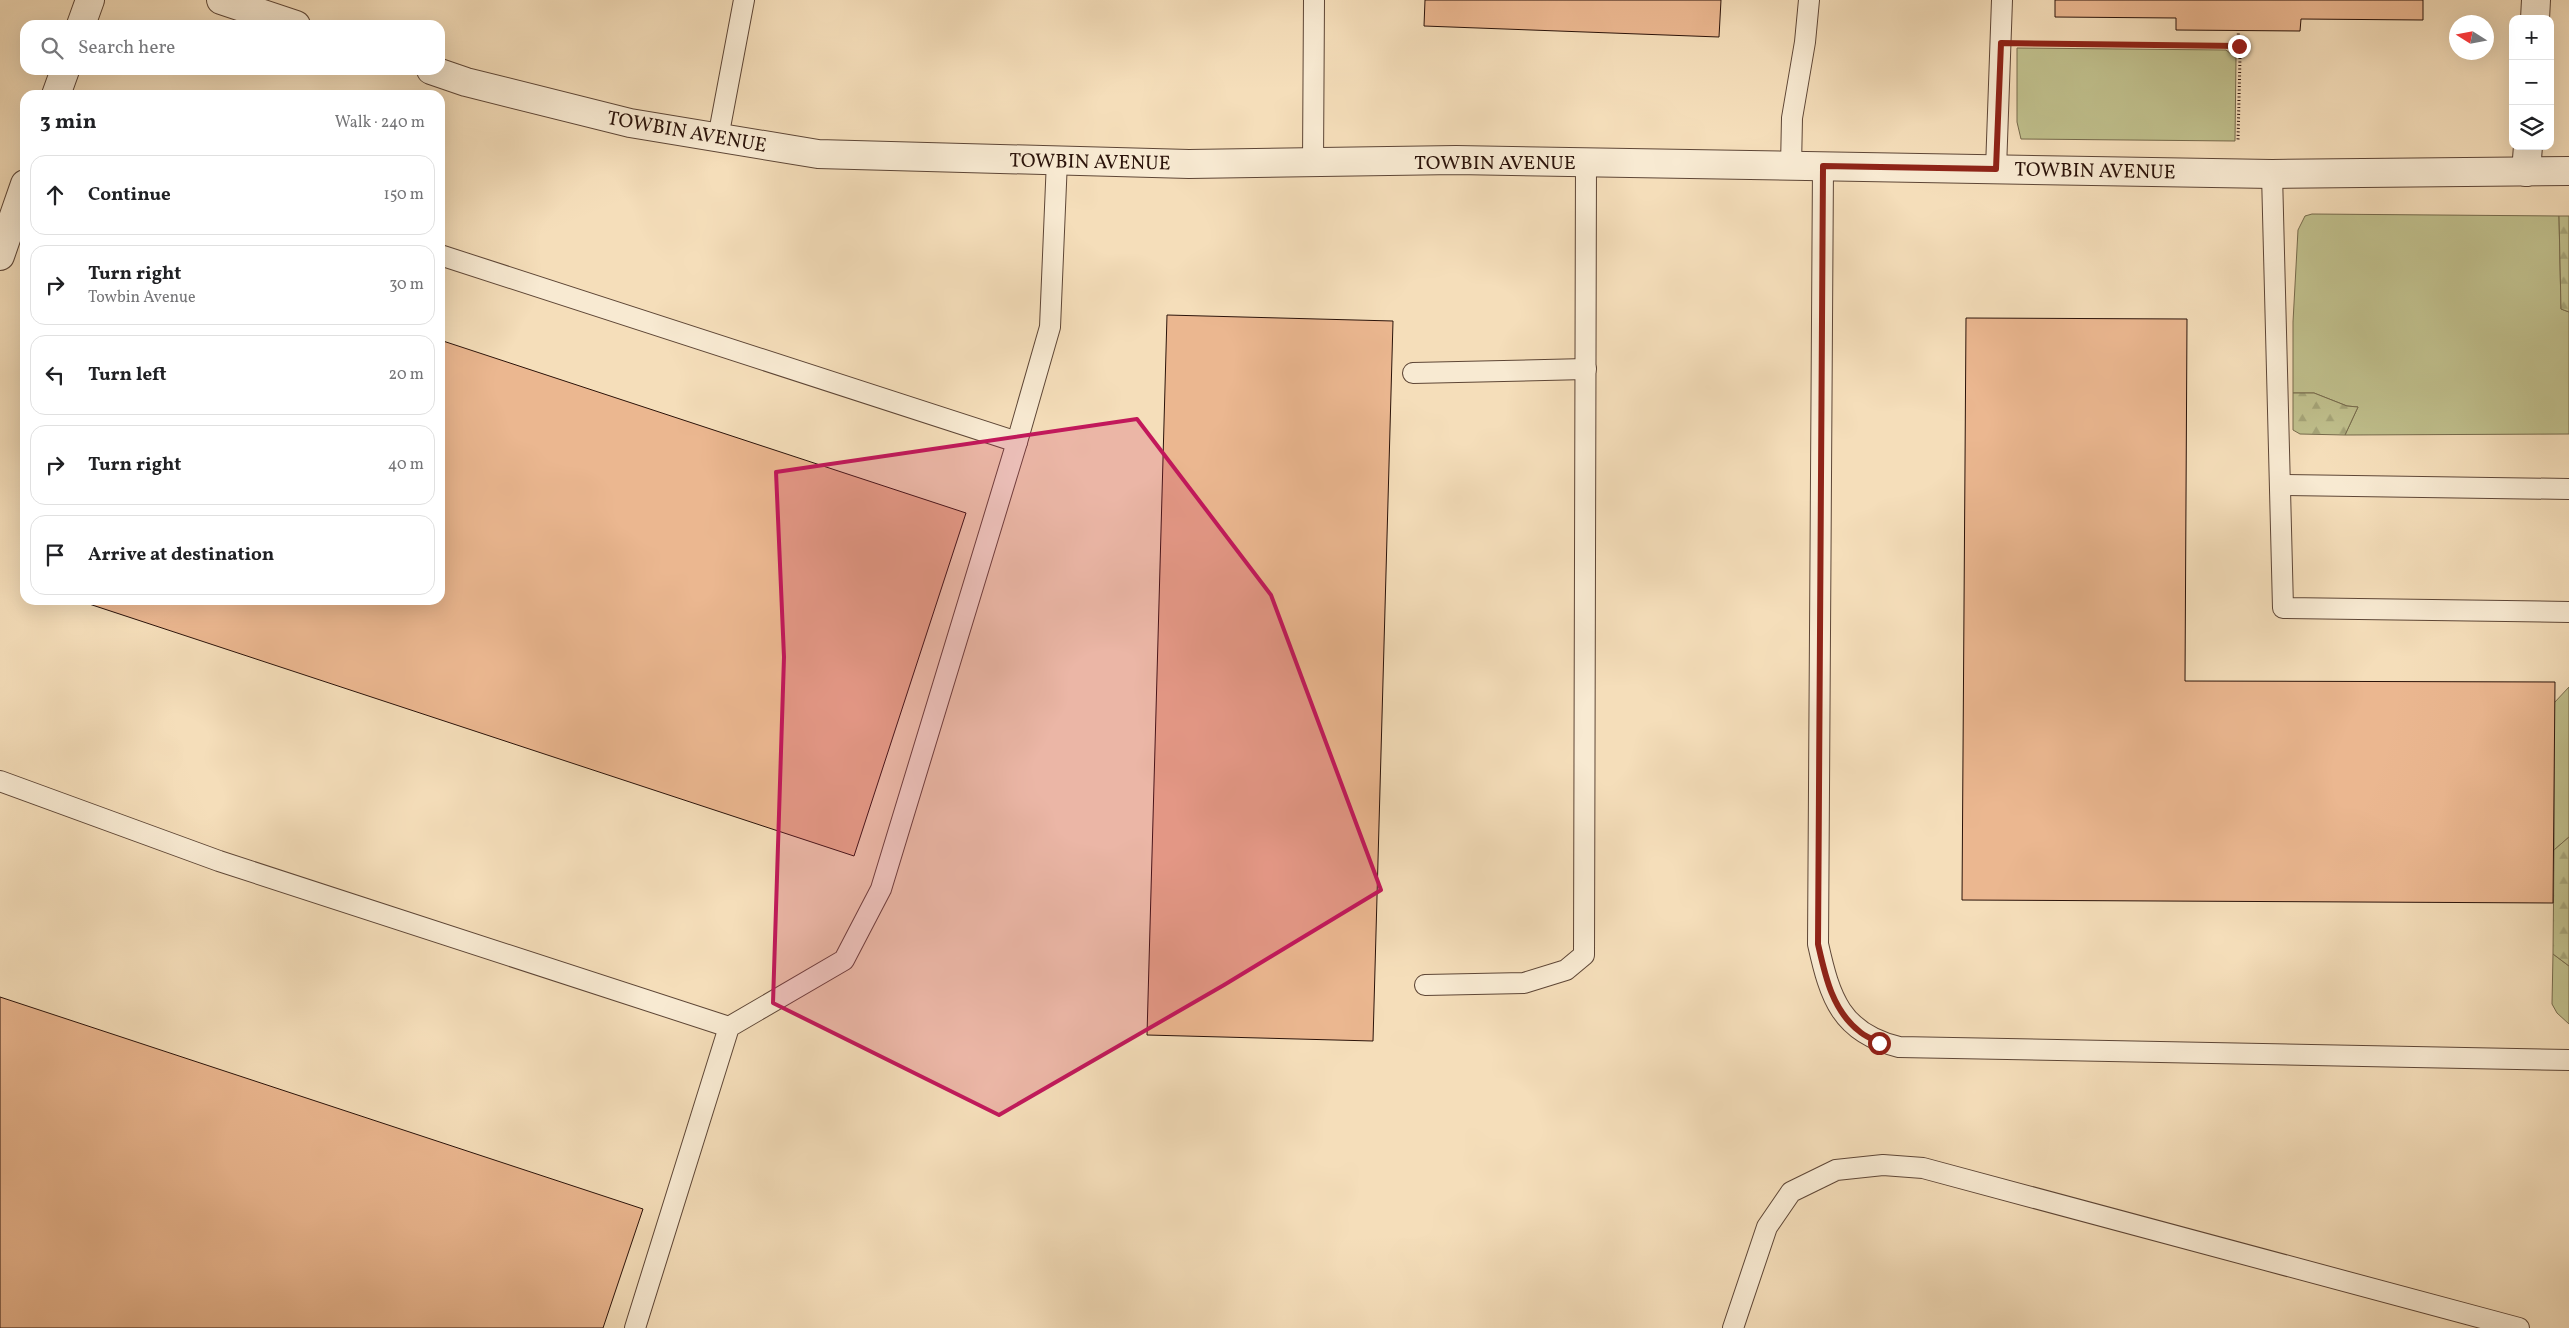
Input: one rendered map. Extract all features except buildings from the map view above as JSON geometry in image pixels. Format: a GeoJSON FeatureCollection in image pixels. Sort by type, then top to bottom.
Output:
{"type":"FeatureCollection","features":[{"type":"Feature","properties":{"kind":"street"},"geometry":{"type":"LineString","coordinates":[[83,20],[90,0]]}},
{"type":"Feature","properties":{"kind":"street"},"geometry":{"type":"LineString","coordinates":[[221,0],[281,20]]}},
{"type":"Feature","properties":{"kind":"street"},"geometry":{"type":"LineString","coordinates":[[2535,15],[2536,0]]}},
{"type":"Feature","properties":{"kind":"street"},"geometry":{"type":"LineString","coordinates":[[58,90],[63,75]]}},
{"type":"Feature","properties":{"kind":"street","name":"TOWBIN AVENUE"},"geometry":{"type":"LineString","coordinates":[[445,75],[466,82],[630,123],[818,154],[1189,164],[1456,160],[2272,174],[2527,159],[2569,172]]}},
{"type":"Feature","properties":{"kind":"street"},"geometry":{"type":"LineString","coordinates":[[0,256],[20,198]]}},
{"type":"Feature","properties":{"kind":"lane"},"geometry":{"type":"LineString","coordinates":[[718,138],[744,0]]}},
{"type":"Feature","properties":{"kind":"lane"},"geometry":{"type":"LineString","coordinates":[[1313,162],[1314,0]]}},
{"type":"Feature","properties":{"kind":"lane"},"geometry":{"type":"LineString","coordinates":[[1791,166],[1792,118],[1805,42],[1809,0]]}},
{"type":"Feature","properties":{"kind":"lane"},"geometry":{"type":"LineString","coordinates":[[1996,169],[2002,0]]}},
{"type":"Feature","properties":{"kind":"lane"},"geometry":{"type":"LineString","coordinates":[[635,1328],[729,1027],[844,960],[881,889],[1017,442],[1050,327],[1057,160]]}},
{"type":"Feature","properties":{"kind":"lane"},"geometry":{"type":"LineString","coordinates":[[1424,984],[1524,983],[1566,970],[1584,955],[1586,162]]}},
{"type":"Feature","properties":{"kind":"lane"},"geometry":{"type":"LineString","coordinates":[[1823,166],[1818,944],[1826,982],[1841,1012],[1859,1032],[1879,1043],[1899,1048],[2569,1060]]}},
{"type":"Feature","properties":{"kind":"lane"},"geometry":{"type":"LineString","coordinates":[[2272,174],[2283,608],[2569,612]]}},
{"type":"Feature","properties":{"kind":"lane"},"geometry":{"type":"LineString","coordinates":[[445,257],[1017,442]]}},
{"type":"Feature","properties":{"kind":"lane"},"geometry":{"type":"LineString","coordinates":[[1413,373],[1586,369]]}},
{"type":"Feature","properties":{"kind":"lane"},"geometry":{"type":"LineString","coordinates":[[2280,486],[2569,489]]}},
{"type":"Feature","properties":{"kind":"lane"},"geometry":{"type":"LineString","coordinates":[[0,781],[219,862],[729,1027]]}},
{"type":"Feature","properties":{"kind":"lane"},"geometry":{"type":"LineString","coordinates":[[1733,1328],[1766,1228],[1791,1192],[1836,1170],[1883,1165],[1923,1168],[2519,1328]]}},
{"type":"Feature","properties":{"kind":"path"},"geometry":{"type":"LineString","coordinates":[[2237,173],[2238,30]]}},
{"type":"Feature","properties":{"kind":"path"},"geometry":{"type":"LineString","coordinates":[[2001,43],[2239,46]]}},
{"type":"Feature","properties":{"kind":"highlighted area"},"geometry":{"type":"Polygon","coordinates":[[[1137,419],[1271,595],[1381,890],[1224,985],[999,1115],[773,1003],[784,657],[776,472],[1137,419]]]}},
{"type":"Feature","properties":{"kind":"green space"},"geometry":{"type":"Polygon","coordinates":[[[2017,48],[2226,50],[2236,58],[2235,141],[2021,139],[2017,122],[2017,48]]]}},
{"type":"Feature","properties":{"kind":"green space"},"geometry":{"type":"Polygon","coordinates":[[[2312,214],[2559,216],[2561,309],[2569,312],[2569,434],[2345,435],[2358,407],[2347,406],[2314,393],[2293,393],[2293,322],[2298,230],[2305,216],[2312,214]]]}},
{"type":"Feature","properties":{"kind":"green space"},"geometry":{"type":"Polygon","coordinates":[[[2559,216],[2569,216],[2569,312],[2561,309],[2559,216]]]}},
{"type":"Feature","properties":{"kind":"green space"},"geometry":{"type":"Polygon","coordinates":[[[2293,393],[2314,393],[2347,406],[2358,407],[2345,435],[2300,434],[2293,430],[2293,393]]]}},
{"type":"Feature","properties":{"kind":"green space"},"geometry":{"type":"Polygon","coordinates":[[[2569,687],[2569,837],[2554,850],[2554,703],[2569,687]]]}},
{"type":"Feature","properties":{"kind":"green space"},"geometry":{"type":"Polygon","coordinates":[[[2569,837],[2569,966],[2553,954],[2554,850],[2569,837]]]}},
{"type":"Feature","properties":{"kind":"green space"},"geometry":{"type":"Polygon","coordinates":[[[2553,954],[2569,966],[2569,1024],[2557,1013],[2552,1004],[2553,954]]]}},
{"type":"Feature","properties":{"kind":"route"},"geometry":{"type":"LineString","coordinates":[[1879,1043],[1859,1032],[1841,1012],[1826,982],[1818,944],[1823,166],[1996,169],[2001,43],[2239,46]]}}]}
